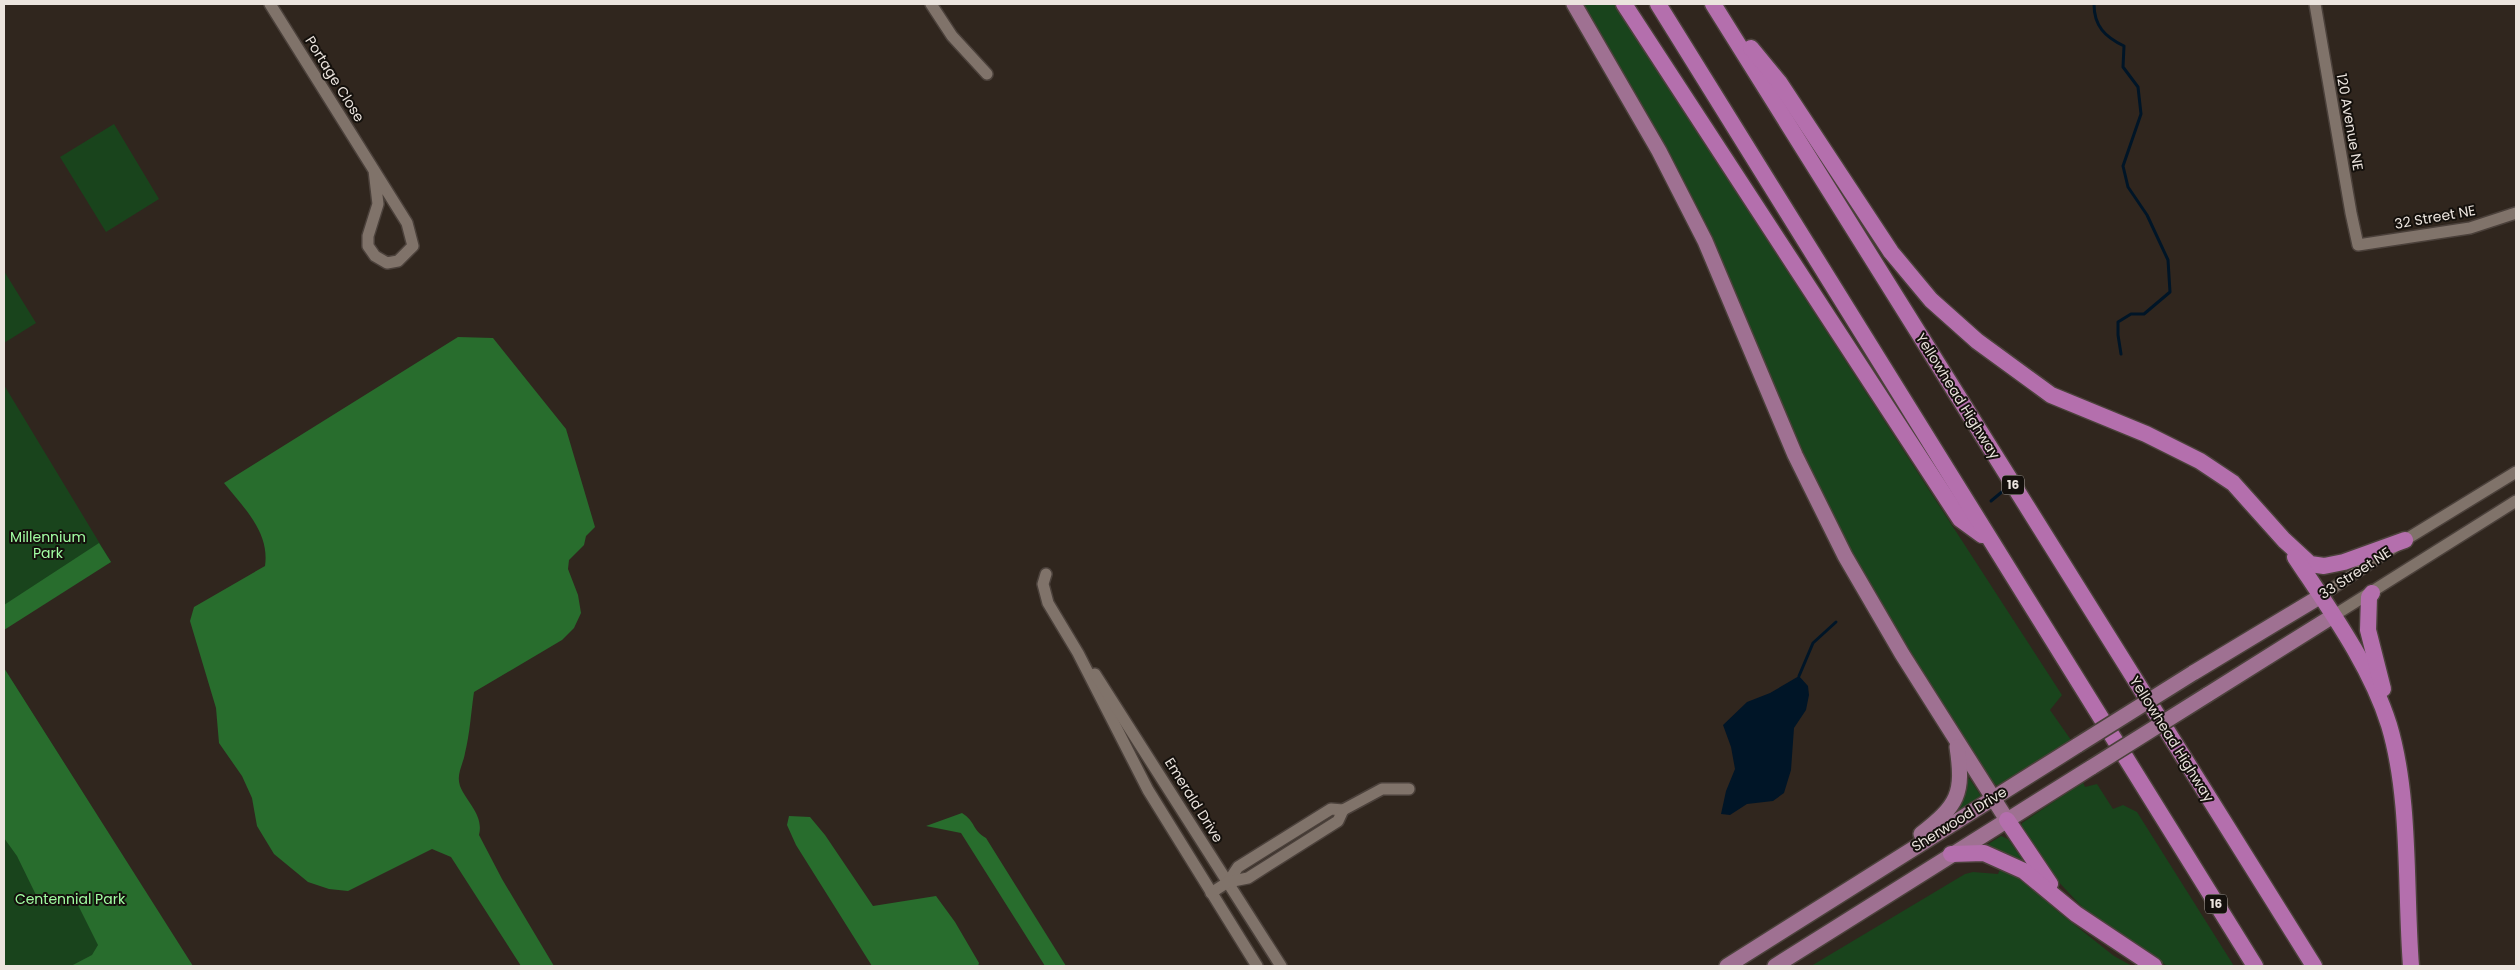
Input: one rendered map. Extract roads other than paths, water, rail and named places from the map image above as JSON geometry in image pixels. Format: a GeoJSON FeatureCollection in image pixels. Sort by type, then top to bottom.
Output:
{"type":"FeatureCollection","features":[{"type":"Feature","properties":{"kind":"highway"},"geometry":{"type":"LineString","coordinates":[[1624,4],[1960,519],[1988,540]]}},
{"type":"Feature","properties":{"kind":"highway","name":"16"},"geometry":{"type":"LineString","coordinates":[[1658,4],[1988,540],[2255,966]]}},
{"type":"Feature","properties":{"kind":"highway"},"geometry":{"type":"LineString","coordinates":[[1715,4],[1779,82],[1891,252],[1931,300],[1977,340],[2051,395],[2146,434],[2200,461],[2233,483],[2284,540],[2310,564],[2324,566],[2362,556],[2405,540]]}},
{"type":"Feature","properties":{"kind":"highway","name":"Yellowhead Highway"},"geometry":{"type":"LineString","coordinates":[[1715,4],[2314,966]]}},
{"type":"Feature","properties":{"kind":"highway"},"geometry":{"type":"LineString","coordinates":[[2284,540],[2321,596],[2366,671],[2389,726]]}},
{"type":"Feature","properties":{"kind":"highway"},"geometry":{"type":"LineString","coordinates":[[2372,593],[2369,597],[2368,630],[2389,710],[2389,726],[2402,803],[2411,966]]}},
{"type":"Feature","properties":{"kind":"highway"},"geometry":{"type":"LineString","coordinates":[[2007,820],[2041,872],[2076,914]]}},
{"type":"Feature","properties":{"kind":"highway"},"geometry":{"type":"LineString","coordinates":[[1952,854],[1984,853],[2024,871],[2076,914],[2154,966]]}},
{"type":"Feature","properties":{"kind":"main road"},"geometry":{"type":"LineString","coordinates":[[1574,4],[1659,151],[1705,240],[1795,455],[1845,556],[1956,741],[2007,820]]}},
{"type":"Feature","properties":{"kind":"main road","name":"33 Street NE"},"geometry":{"type":"LineString","coordinates":[[2193,673],[2321,596]]}},
{"type":"Feature","properties":{"kind":"main road","name":"33 Street NE"},"geometry":{"type":"LineString","coordinates":[[2206,695],[2333,616]]}},
{"type":"Feature","properties":{"kind":"main road","name":"Sherwood Drive"},"geometry":{"type":"LineString","coordinates":[[1727,966],[2193,673]]}},
{"type":"Feature","properties":{"kind":"main road","name":"Sherwood Drive"},"geometry":{"type":"LineString","coordinates":[[1774,966],[2206,695]]}},
{"type":"Feature","properties":{"kind":"main road"},"geometry":{"type":"LineString","coordinates":[[1873,873],[1935,823],[1952,805],[1958,793],[1961,777],[1956,741]]}},
{"type":"Feature","properties":{"kind":"street","name":"Portage Close"},"geometry":{"type":"LineString","coordinates":[[270,4],[374,170],[407,223],[413,246],[398,261],[387,263],[376,256],[368,246],[368,236],[378,204],[374,170]]}},
{"type":"Feature","properties":{"kind":"street"},"geometry":{"type":"LineString","coordinates":[[931,4],[952,36],[987,74]]}},
{"type":"Feature","properties":{"kind":"street","name":"120 Avenue NE"},"geometry":{"type":"LineString","coordinates":[[2315,4],[2358,245]]}},
{"type":"Feature","properties":{"kind":"street","name":"32 Street NE"},"geometry":{"type":"LineString","coordinates":[[2358,245],[2470,228],[2516,213]]}},
{"type":"Feature","properties":{"kind":"street","name":"33 Street NE"},"geometry":{"type":"LineString","coordinates":[[2321,596],[2405,540],[2516,472]]}},
{"type":"Feature","properties":{"kind":"street","name":"33 Street NE"},"geometry":{"type":"LineString","coordinates":[[2333,616],[2516,501]]}},
{"type":"Feature","properties":{"kind":"street","name":"Emerald Drive"},"geometry":{"type":"LineString","coordinates":[[1046,574],[1043,584],[1048,603],[1078,653],[1148,790],[1257,966]]}},
{"type":"Feature","properties":{"kind":"street","name":"Emerald Drive"},"geometry":{"type":"LineString","coordinates":[[1078,653],[1106,690],[1280,966]]}},
{"type":"Feature","properties":{"kind":"street"},"geometry":{"type":"LineString","coordinates":[[1211,893],[1228,882],[1238,867],[1332,809],[1343,810],[1382,789],[1409,789]]}},
{"type":"Feature","properties":{"kind":"water"},"geometry":{"type":"Polygon","coordinates":[[[1799,676],[1808,686],[1809,695],[1806,710],[1794,728],[1791,770],[1784,793],[1773,801],[1747,804],[1730,815],[1721,814],[1726,791],[1735,769],[1731,747],[1723,725],[1747,702],[1770,693],[1799,676]]]}},
{"type":"Feature","properties":{"kind":"waterway"},"geometry":{"type":"LineString","coordinates":[[2094,4],[2098,25],[2106,35],[2124,46],[2123,67],[2138,87],[2141,114],[2123,166],[2128,187],[2147,215],[2168,260],[2170,292],[2144,314],[2131,314],[2118,322],[2121,354]]}},
{"type":"Feature","properties":{"kind":"waterway"},"geometry":{"type":"LineString","coordinates":[[1991,501],[2003,491]]}},
{"type":"Feature","properties":{"kind":"waterway"},"geometry":{"type":"LineString","coordinates":[[1799,676],[1813,643],[1836,622]]}},
{"type":"Feature","properties":{"kind":"park label","name":"Millennium Park"},"geometry":{"type":"Point","coordinates":[48,546]}},
{"type":"Feature","properties":{"kind":"park label","name":"Centennial Park"},"geometry":{"type":"Point","coordinates":[70,899]}}]}
